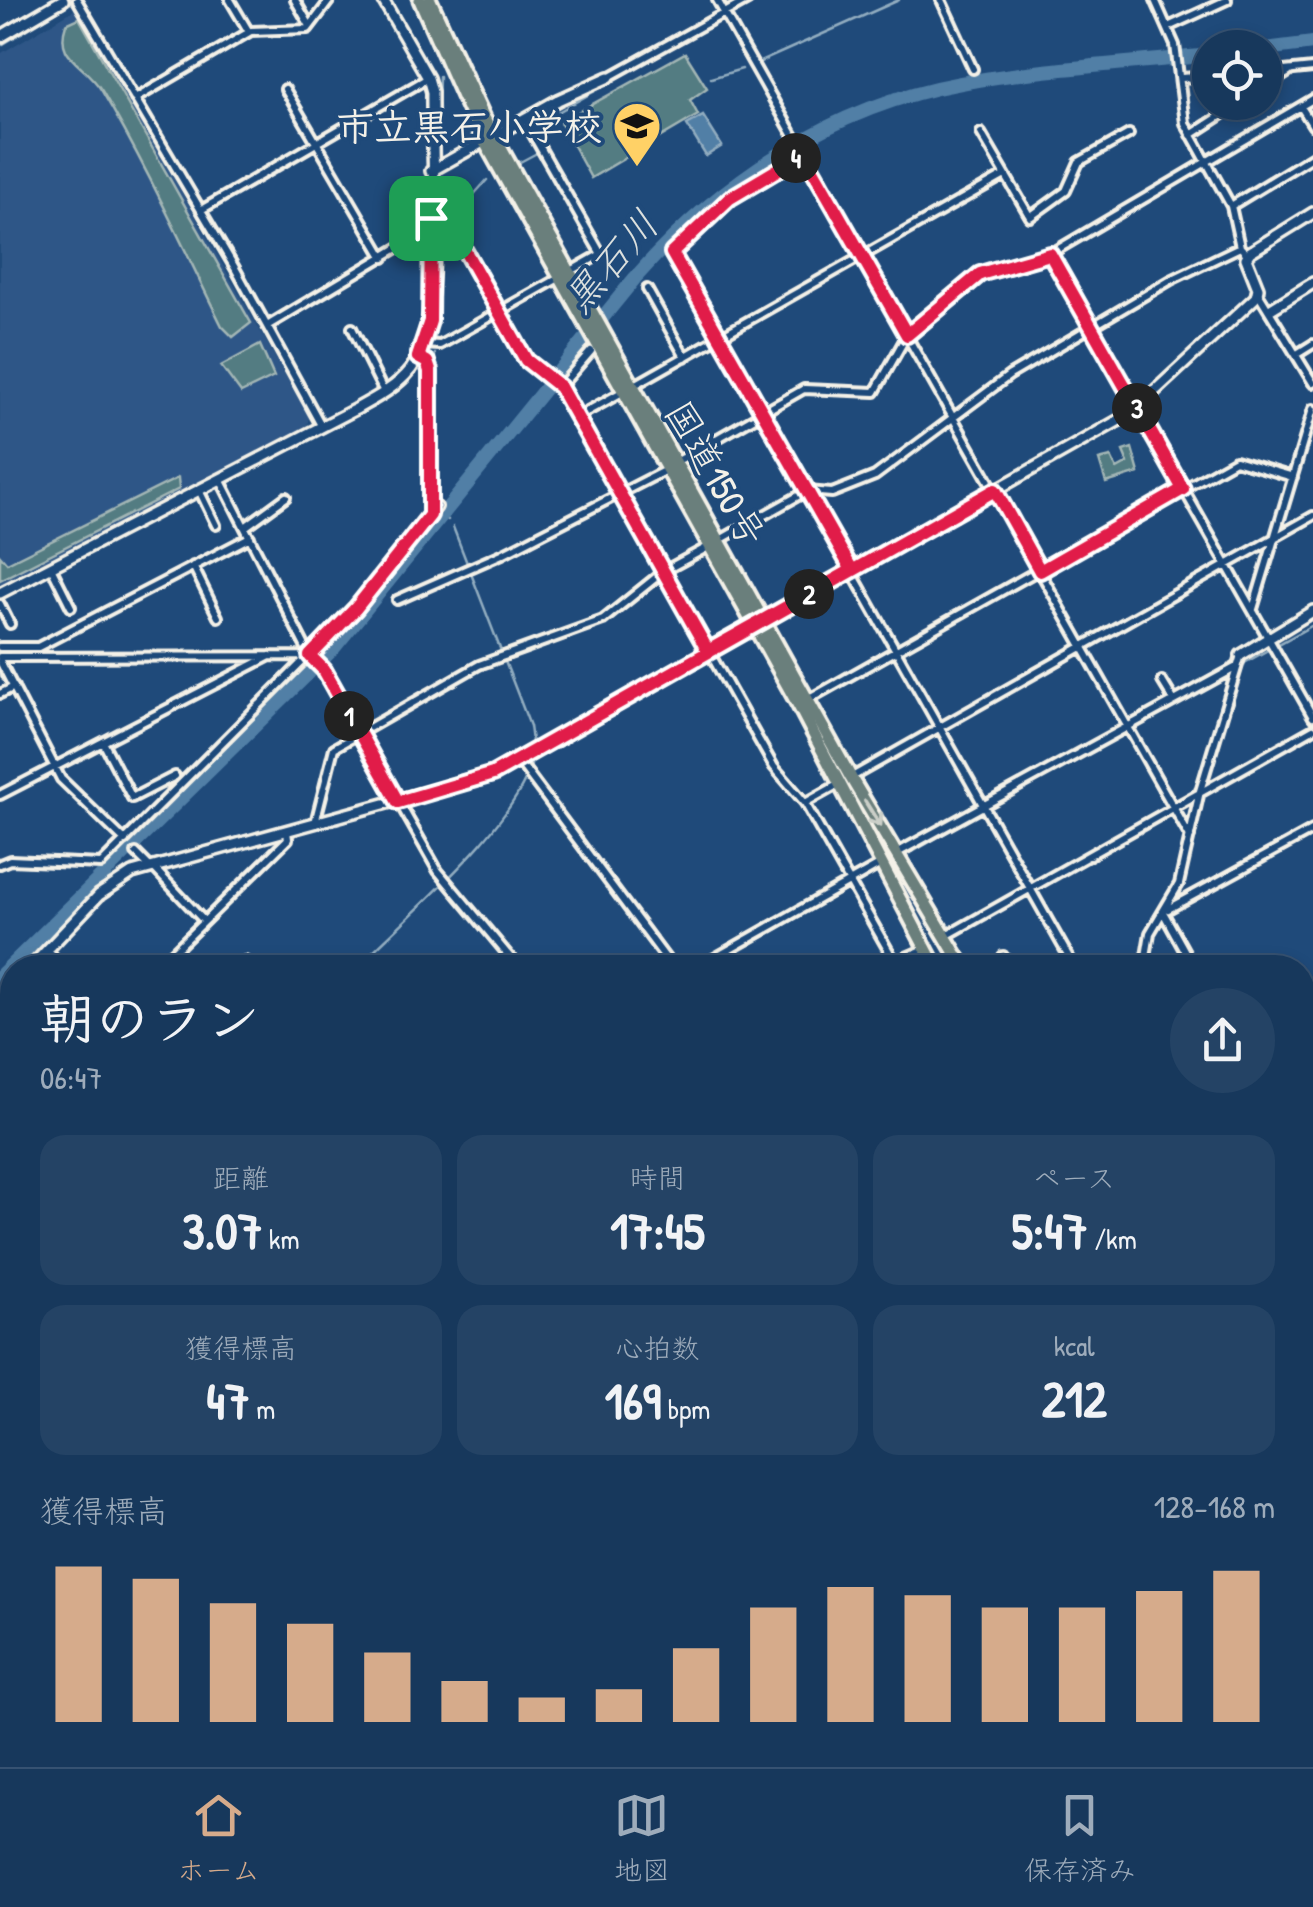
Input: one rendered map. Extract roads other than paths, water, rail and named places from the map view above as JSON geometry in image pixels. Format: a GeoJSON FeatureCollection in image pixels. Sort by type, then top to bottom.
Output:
{"type":"FeatureCollection","features":[{"type":"Feature","properties":{"kind":"highway","name":"国道150号"},"geometry":{"type":"LineString","coordinates":[[431,1],[490,137],[589,318],[596,341],[672,466],[846,781],[898,852],[957,955]]}},
{"type":"Feature","properties":{"kind":"highway","name":"国道150号"},"geometry":{"type":"LineString","coordinates":[[759,622],[810,699],[880,864],[928,955]]}},
{"type":"Feature","properties":{"kind":"street"},"geometry":{"type":"LineString","coordinates":[[0,36],[63,0]]}},
{"type":"Feature","properties":{"kind":"street"},"geometry":{"type":"LineString","coordinates":[[76,0],[201,210],[322,426]]}},
{"type":"Feature","properties":{"kind":"street"},"geometry":{"type":"LineString","coordinates":[[230,0],[249,32]]}},
{"type":"Feature","properties":{"kind":"street"},"geometry":{"type":"LineString","coordinates":[[295,0],[310,26]]}},
{"type":"Feature","properties":{"kind":"street"},"geometry":{"type":"LineString","coordinates":[[135,99],[249,32],[310,26],[330,0]]}},
{"type":"Feature","properties":{"kind":"street"},"geometry":{"type":"LineString","coordinates":[[0,593],[384,392],[418,357],[432,297],[428,78],[383,0]]}},
{"type":"Feature","properties":{"kind":"street"},"geometry":{"type":"LineString","coordinates":[[718,0],[1190,837]]}},
{"type":"Feature","properties":{"kind":"street"},"geometry":{"type":"LineString","coordinates":[[431,172],[748,0]]}},
{"type":"Feature","properties":{"kind":"street"},"geometry":{"type":"LineString","coordinates":[[942,0],[973,69]]}},
{"type":"Feature","properties":{"kind":"street"},"geometry":{"type":"LineString","coordinates":[[1155,0],[1175,45],[1185,123],[1231,206],[1258,293],[1313,384]]}},
{"type":"Feature","properties":{"kind":"street"},"geometry":{"type":"LineString","coordinates":[[1168,28],[1227,0]]}},
{"type":"Feature","properties":{"kind":"street"},"geometry":{"type":"LineString","coordinates":[[1282,72],[1313,68]]}},
{"type":"Feature","properties":{"kind":"street"},"geometry":{"type":"LineString","coordinates":[[1282,77],[1290,72]]}},
{"type":"Feature","properties":{"kind":"street"},"geometry":{"type":"LineString","coordinates":[[1182,78],[1192,77]]}},
{"type":"Feature","properties":{"kind":"street"},"geometry":{"type":"LineString","coordinates":[[201,210],[428,78]]}},
{"type":"Feature","properties":{"kind":"street"},"geometry":{"type":"LineString","coordinates":[[285,89],[384,258]]}},
{"type":"Feature","properties":{"kind":"street"},"geometry":{"type":"LineString","coordinates":[[397,600],[620,494],[804,390],[875,392],[907,335],[980,274],[1050,254],[1313,99]]}},
{"type":"Feature","properties":{"kind":"street"},"geometry":{"type":"LineString","coordinates":[[1301,106],[1313,126]]}},
{"type":"Feature","properties":{"kind":"street"},"geometry":{"type":"LineString","coordinates":[[424,344],[440,345],[602,254],[524,119]]}},
{"type":"Feature","properties":{"kind":"street"},"geometry":{"type":"LineString","coordinates":[[1191,135],[1214,120]]}},
{"type":"Feature","properties":{"kind":"street"},"geometry":{"type":"LineString","coordinates":[[981,133],[1030,218],[1066,190],[1078,162],[1129,134]]}},
{"type":"Feature","properties":{"kind":"street"},"geometry":{"type":"LineString","coordinates":[[803,152],[730,198],[672,253],[1068,955]]}},
{"type":"Feature","properties":{"kind":"street"},"geometry":{"type":"LineString","coordinates":[[1231,206],[1313,156]]}},
{"type":"Feature","properties":{"kind":"street"},"geometry":{"type":"LineString","coordinates":[[577,416],[1005,175]]}},
{"type":"Feature","properties":{"kind":"street"},"geometry":{"type":"LineString","coordinates":[[315,824],[334,748],[503,656],[603,620],[664,571],[807,491],[832,493],[876,476],[1010,375],[1094,330],[1171,280],[1244,251],[1313,212]]}},
{"type":"Feature","properties":{"kind":"street"},"geometry":{"type":"LineString","coordinates":[[267,326],[384,258],[431,224]]}},
{"type":"Feature","properties":{"kind":"street"},"geometry":{"type":"LineString","coordinates":[[431,224],[456,235],[526,360],[560,387],[774,767],[805,804],[889,955]]}},
{"type":"Feature","properties":{"kind":"street"},"geometry":{"type":"LineString","coordinates":[[1050,254],[1313,717]]}},
{"type":"Feature","properties":{"kind":"street"},"geometry":{"type":"LineString","coordinates":[[1271,309],[1313,283]]}},
{"type":"Feature","properties":{"kind":"street"},"geometry":{"type":"LineString","coordinates":[[647,289],[685,357]]}},
{"type":"Feature","properties":{"kind":"street"},"geometry":{"type":"LineString","coordinates":[[42,955],[118,880],[474,782],[533,752],[1138,408],[1258,293]]}},
{"type":"Feature","properties":{"kind":"street"},"geometry":{"type":"LineString","coordinates":[[352,328],[384,392]]}},
{"type":"Feature","properties":{"kind":"street"},"geometry":{"type":"LineString","coordinates":[[560,387],[596,341]]}},
{"type":"Feature","properties":{"kind":"street"},"geometry":{"type":"LineString","coordinates":[[1297,354],[1313,344]]}},
{"type":"Feature","properties":{"kind":"street"},"geometry":{"type":"LineString","coordinates":[[0,864],[10,860],[101,864],[356,608],[433,511],[430,371],[427,362],[418,357]]}},
{"type":"Feature","properties":{"kind":"street"},"geometry":{"type":"LineString","coordinates":[[1253,610],[1313,409]]}},
{"type":"Feature","properties":{"kind":"street"},"geometry":{"type":"LineString","coordinates":[[810,699],[1235,460],[1293,477]]}},
{"type":"Feature","properties":{"kind":"street"},"geometry":{"type":"LineString","coordinates":[[220,479],[310,656],[324,670],[443,878],[507,955]]}},
{"type":"Feature","properties":{"kind":"street"},"geometry":{"type":"LineString","coordinates":[[199,490],[216,525]]}},
{"type":"Feature","properties":{"kind":"street"},"geometry":{"type":"LineString","coordinates":[[244,527],[286,497]]}},
{"type":"Feature","properties":{"kind":"street"},"geometry":{"type":"LineString","coordinates":[[805,804],[1313,516]]}},
{"type":"Feature","properties":{"kind":"street"},"geometry":{"type":"LineString","coordinates":[[0,647],[38,647],[250,537]]}},
{"type":"Feature","properties":{"kind":"street"},"geometry":{"type":"LineString","coordinates":[[194,566],[218,617]]}},
{"type":"Feature","properties":{"kind":"street"},"geometry":{"type":"LineString","coordinates":[[51,567],[70,607]]}},
{"type":"Feature","properties":{"kind":"street"},"geometry":{"type":"LineString","coordinates":[[0,604],[10,624]]}},
{"type":"Feature","properties":{"kind":"street"},"geometry":{"type":"LineString","coordinates":[[1146,955],[1150,933],[1166,912],[1190,837],[1241,654],[1272,644],[1313,611]]}},
{"type":"Feature","properties":{"kind":"street"},"geometry":{"type":"LineString","coordinates":[[0,796],[272,656]]}},
{"type":"Feature","properties":{"kind":"street"},"geometry":{"type":"LineString","coordinates":[[124,841],[61,779],[0,659],[310,656]]}},
{"type":"Feature","properties":{"kind":"street"},"geometry":{"type":"LineString","coordinates":[[898,852],[1236,668]]}},
{"type":"Feature","properties":{"kind":"street"},"geometry":{"type":"LineString","coordinates":[[1162,681],[1173,699]]}},
{"type":"Feature","properties":{"kind":"street"},"geometry":{"type":"LineString","coordinates":[[0,694],[14,688]]}},
{"type":"Feature","properties":{"kind":"street"},"geometry":{"type":"LineString","coordinates":[[946,936],[1313,729]]}},
{"type":"Feature","properties":{"kind":"street"},"geometry":{"type":"LineString","coordinates":[[103,742],[132,798],[175,776]]}},
{"type":"Feature","properties":{"kind":"street"},"geometry":{"type":"LineString","coordinates":[[518,760],[663,955]]}},
{"type":"Feature","properties":{"kind":"street"},"geometry":{"type":"LineString","coordinates":[[1166,912],[1313,830]]}},
{"type":"Feature","properties":{"kind":"street"},"geometry":{"type":"LineString","coordinates":[[170,955],[288,839],[286,832]]}},
{"type":"Feature","properties":{"kind":"street"},"geometry":{"type":"LineString","coordinates":[[136,853],[204,921]]}},
{"type":"Feature","properties":{"kind":"street"},"geometry":{"type":"LineString","coordinates":[[721,955],[880,864]]}},
{"type":"Feature","properties":{"kind":"street"},"geometry":{"type":"LineString","coordinates":[[1166,912],[1188,955]]}},
{"type":"Feature","properties":{"kind":"street"},"geometry":{"type":"LineString","coordinates":[[913,955],[925,949]]}},
{"type":"Feature","properties":{"kind":"street"},"geometry":{"type":"LineString","coordinates":[[47,950],[52,955]]}},
{"type":"Feature","properties":{"kind":"waterway"},"geometry":{"type":"LineString","coordinates":[[0,46],[76,0]]}},
{"type":"Feature","properties":{"kind":"waterway"},"geometry":{"type":"LineString","coordinates":[[760,62],[899,0]]}},
{"type":"Feature","properties":{"kind":"waterway"},"geometry":{"type":"LineString","coordinates":[[1151,0],[1170,48]]}},
{"type":"Feature","properties":{"kind":"waterway","name":"黒石川"},"geometry":{"type":"LineString","coordinates":[[1282,47],[1313,43]]}},
{"type":"Feature","properties":{"kind":"waterway","name":"黒石川"},"geometry":{"type":"LineString","coordinates":[[1171,52],[1171,59]]}},
{"type":"Feature","properties":{"kind":"waterway","name":"黒石川"},"geometry":{"type":"LineString","coordinates":[[21,955],[333,649],[635,278],[703,210],[741,180],[823,129],[913,94],[1023,74],[1192,57]]}},
{"type":"Feature","properties":{"kind":"waterway"},"geometry":{"type":"LineString","coordinates":[[544,120],[646,62]]}},
{"type":"Feature","properties":{"kind":"waterway"},"geometry":{"type":"LineString","coordinates":[[711,78],[742,69]]}},
{"type":"Feature","properties":{"kind":"waterway"},"geometry":{"type":"LineString","coordinates":[[437,146],[439,76]]}},
{"type":"Feature","properties":{"kind":"waterway"},"geometry":{"type":"LineString","coordinates":[[520,162],[535,154]]}},
{"type":"Feature","properties":{"kind":"waterway"},"geometry":{"type":"LineString","coordinates":[[445,217],[461,209],[487,180]]}},
{"type":"Feature","properties":{"kind":"waterway"},"geometry":{"type":"LineString","coordinates":[[435,343],[436,291]]}},
{"type":"Feature","properties":{"kind":"waterway"},"geometry":{"type":"LineString","coordinates":[[271,320],[313,295]]}},
{"type":"Feature","properties":{"kind":"waterway"},"geometry":{"type":"LineString","coordinates":[[266,332],[311,417]]}},
{"type":"Feature","properties":{"kind":"waterway"},"geometry":{"type":"LineString","coordinates":[[433,427],[435,354]]}},
{"type":"Feature","properties":{"kind":"waterway","name":"黒石川"},"geometry":{"type":"LineString","coordinates":[[439,512],[448,520]]}},
{"type":"Feature","properties":{"kind":"waterway"},"geometry":{"type":"LineString","coordinates":[[453,527],[530,726],[533,749]]}},
{"type":"Feature","properties":{"kind":"waterway"},"geometry":{"type":"LineString","coordinates":[[1241,665],[1313,625]]}},
{"type":"Feature","properties":{"kind":"waterway"},"geometry":{"type":"LineString","coordinates":[[318,651],[333,649]]}},
{"type":"Feature","properties":{"kind":"waterway"},"geometry":{"type":"LineString","coordinates":[[0,652],[291,651]]}},
{"type":"Feature","properties":{"kind":"waterway"},"geometry":{"type":"LineString","coordinates":[[997,803],[1118,736]]}},
{"type":"Feature","properties":{"kind":"waterway"},"geometry":{"type":"LineString","coordinates":[[369,955],[485,839],[524,783],[533,757]]}},
{"type":"Feature","properties":{"kind":"waterway"},"geometry":{"type":"LineString","coordinates":[[911,853],[976,815]]}},
{"type":"Feature","properties":{"kind":"waterway"},"geometry":{"type":"LineString","coordinates":[[732,955],[871,876]]}},
{"type":"Feature","properties":{"kind":"place","name":"市立黒石小学校"},"geometry":{"type":"Point","coordinates":[637,168]}}]}
